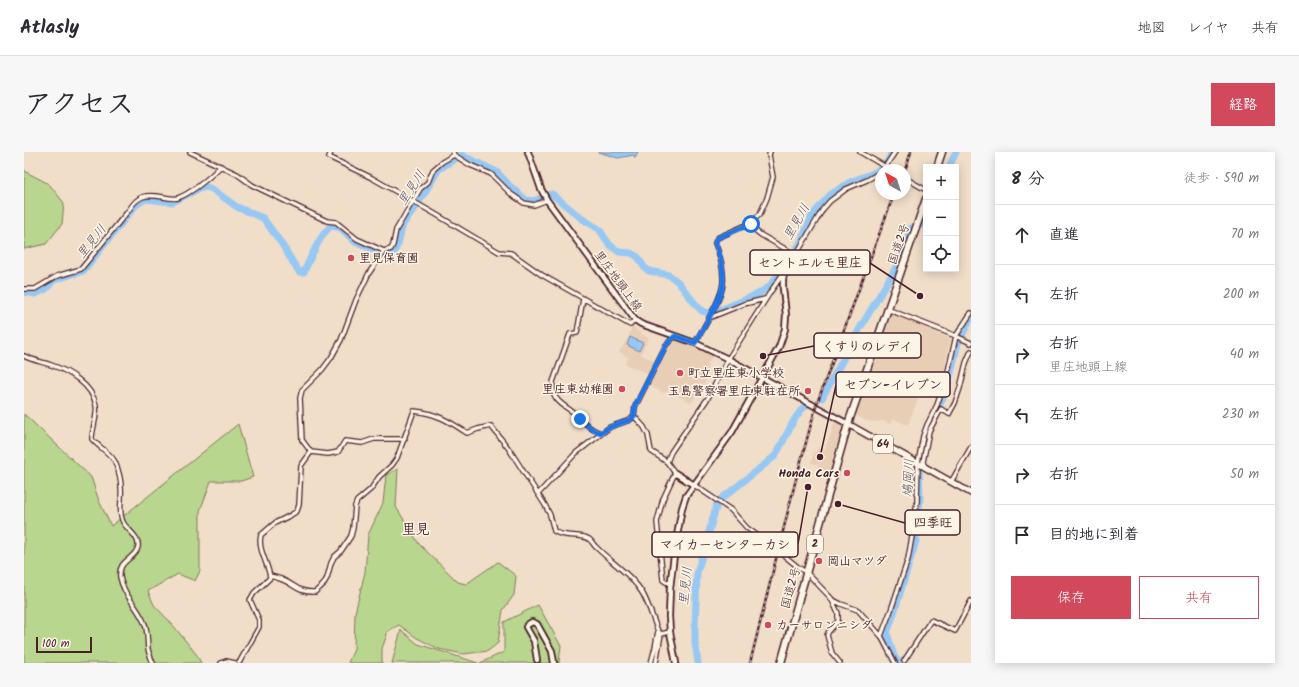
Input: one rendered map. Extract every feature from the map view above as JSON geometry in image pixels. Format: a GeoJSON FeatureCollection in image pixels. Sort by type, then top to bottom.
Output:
{"type":"FeatureCollection","features":[{"type":"Feature","properties":{"kind":"highway"},"geometry":{"type":"LineString","coordinates":[[938,164],[942,152]]}},
{"type":"Feature","properties":{"kind":"highway","name":"国道2号"},"geometry":{"type":"LineString","coordinates":[[781,663],[848,424],[926,200]]}},
{"type":"Feature","properties":{"kind":"main road","name":"64"},"geometry":{"type":"LineString","coordinates":[[848,424],[971,494]]}},
{"type":"Feature","properties":{"kind":"street"},"geometry":{"type":"LineString","coordinates":[[190,152],[237,174],[252,184],[308,212],[327,221],[336,222],[357,239],[384,251]]}},
{"type":"Feature","properties":{"kind":"street"},"geometry":{"type":"LineString","coordinates":[[331,152],[329,157],[372,178],[499,252],[511,253],[542,275],[630,325],[635,320]]}},
{"type":"Feature","properties":{"kind":"street","name":"里庄地頭上線"},"geometry":{"type":"LineString","coordinates":[[528,152],[545,197],[635,320],[641,324],[695,343],[728,359],[848,424]]}},
{"type":"Feature","properties":{"kind":"street"},"geometry":{"type":"LineString","coordinates":[[695,343],[719,297],[723,284],[720,258],[715,243],[717,238],[751,224],[760,214],[773,178],[769,155],[770,152]]}},
{"type":"Feature","properties":{"kind":"street"},"geometry":{"type":"LineString","coordinates":[[860,152],[876,164]]}},
{"type":"Feature","properties":{"kind":"street"},"geometry":{"type":"LineString","coordinates":[[887,164],[895,152]]}},
{"type":"Feature","properties":{"kind":"street"},"geometry":{"type":"LineString","coordinates":[[405,439],[374,439],[362,443],[345,441],[338,452],[328,454],[311,452],[302,440],[300,395],[302,390],[322,370],[331,358],[369,273],[384,251],[391,249],[396,230],[420,189],[428,182],[433,170],[454,154],[491,174],[511,194],[524,203],[534,205],[545,197]]}},
{"type":"Feature","properties":{"kind":"street"},"geometry":{"type":"LineString","coordinates":[[24,289],[35,289],[57,276],[81,269],[134,202],[142,196],[156,196],[170,199],[178,198],[205,182],[221,166]]}},
{"type":"Feature","properties":{"kind":"street"},"geometry":{"type":"LineString","coordinates":[[667,462],[671,452],[708,398],[728,359],[796,255],[819,215],[830,201],[853,185],[867,180],[875,174]]}},
{"type":"Feature","properties":{"kind":"street"},"geometry":{"type":"LineString","coordinates":[[911,181],[923,188]]}},
{"type":"Feature","properties":{"kind":"street"},"geometry":{"type":"LineString","coordinates":[[751,224],[761,235],[796,255]]}},
{"type":"Feature","properties":{"kind":"street"},"geometry":{"type":"LineString","coordinates":[[676,663],[670,632],[669,616],[675,547],[682,508],[686,496],[732,432],[779,347],[785,329],[786,314],[783,279],[785,270]]}},
{"type":"Feature","properties":{"kind":"street"},"geometry":{"type":"LineString","coordinates":[[583,299],[576,333],[570,334],[552,388],[555,397],[563,405],[593,430],[601,433]]}},
{"type":"Feature","properties":{"kind":"street"},"geometry":{"type":"LineString","coordinates":[[709,317],[744,304],[766,299]]}},
{"type":"Feature","properties":{"kind":"street"},"geometry":{"type":"LineString","coordinates":[[888,309],[956,336],[971,344]]}},
{"type":"Feature","properties":{"kind":"street"},"geometry":{"type":"LineString","coordinates":[[881,636],[908,559],[917,502],[918,463],[927,425],[938,404],[947,376],[956,336],[971,313]]}},
{"type":"Feature","properties":{"kind":"street"},"geometry":{"type":"LineString","coordinates":[[538,494],[576,453],[610,427],[630,420],[634,416],[635,406],[666,345],[675,336]]}},
{"type":"Feature","properties":{"kind":"street"},"geometry":{"type":"LineString","coordinates":[[924,467],[923,462],[929,431],[941,409],[949,414],[955,403],[971,351]]}},
{"type":"Feature","properties":{"kind":"street"},"geometry":{"type":"LineString","coordinates":[[24,356],[64,370],[74,376],[93,396],[96,406],[92,439],[97,446],[107,452],[114,461],[119,472],[121,483],[120,510],[123,522],[137,539],[138,544],[138,548],[135,552],[120,568],[121,580],[129,599],[145,623],[148,650],[153,663]]}},
{"type":"Feature","properties":{"kind":"street"},"geometry":{"type":"LineString","coordinates":[[270,576],[283,580],[300,590],[308,592],[315,592],[323,585],[334,557],[341,551],[351,536],[357,501],[371,489],[379,477],[392,465],[400,452],[414,411],[442,417],[467,433],[491,426],[509,449],[549,511],[554,531],[559,534],[588,539],[596,548],[613,562],[642,593],[660,632],[656,663]]}},
{"type":"Feature","properties":{"kind":"street"},"geometry":{"type":"LineString","coordinates":[[634,416],[644,427],[648,435],[651,451],[667,462],[675,474],[731,510],[747,528],[781,552],[798,567],[807,572],[830,598],[838,613],[838,621],[827,635],[832,653],[840,663]]}},
{"type":"Feature","properties":{"kind":"street"},"geometry":{"type":"LineString","coordinates":[[951,482],[971,447]]}},
{"type":"Feature","properties":{"kind":"street"},"geometry":{"type":"LineString","coordinates":[[239,663],[259,627],[259,620],[250,600],[254,593],[268,581],[270,576],[260,545],[261,535],[274,523],[297,511],[300,505],[301,466],[311,452]]}},
{"type":"Feature","properties":{"kind":"street"},"geometry":{"type":"LineString","coordinates":[[671,583],[662,580],[657,522],[658,513],[663,499],[675,474]]}},
{"type":"Feature","properties":{"kind":"street"},"geometry":{"type":"LineString","coordinates":[[830,598],[858,610],[881,636],[895,663]]}},
{"type":"Feature","properties":{"kind":"street"},"geometry":{"type":"LineString","coordinates":[[904,662],[931,620],[954,631],[971,601]]}},
{"type":"Feature","properties":{"kind":"street"},"geometry":{"type":"LineString","coordinates":[[538,660],[534,641],[526,627],[532,622],[537,624],[552,651],[554,663]]}},
{"type":"Feature","properties":{"kind":"street"},"geometry":{"type":"LineString","coordinates":[[660,632],[670,632]]}},
{"type":"Feature","properties":{"kind":"street"},"geometry":{"type":"LineString","coordinates":[[651,663],[660,632]]}},
{"type":"Feature","properties":{"kind":"street"},"geometry":{"type":"LineString","coordinates":[[221,663],[226,661],[235,663]]}},
{"type":"Feature","properties":{"kind":"shaded area"},"geometry":{"type":"Polygon","coordinates":[[[889,312],[951,339],[945,367],[937,391],[923,386],[908,425],[893,419],[890,424],[883,421],[866,421],[854,414],[889,312]]]}},
{"type":"Feature","properties":{"kind":"shaded area","name":"町立里庄東小学校"},"geometry":{"type":"Polygon","coordinates":[[[633,326],[649,338],[641,354],[656,362],[650,375],[625,364],[628,357],[619,352],[630,334],[631,327],[633,326]]]}},
{"type":"Feature","properties":{"kind":"shaded area","name":"町立里庄東小学校"},"geometry":{"type":"Polygon","coordinates":[[[675,338],[690,343],[713,354],[707,367],[707,379],[691,403],[668,391],[663,393],[648,384],[670,342],[675,338]]]}},
{"type":"Feature","properties":{"kind":"shaded area"},"geometry":{"type":"Polygon","coordinates":[[[835,420],[840,423],[842,427],[841,431],[828,478],[820,478],[822,471],[818,468],[818,465],[811,463],[814,452],[818,448],[825,450],[835,420]]]}},
{"type":"Feature","properties":{"kind":"green space"},"geometry":{"type":"Polygon","coordinates":[[[24,169],[26,172],[49,184],[64,203],[62,224],[46,244],[24,249],[24,169]]]}},
{"type":"Feature","properties":{"kind":"green space"},"geometry":{"type":"Polygon","coordinates":[[[24,414],[91,477],[99,501],[111,526],[238,424],[253,477],[241,481],[211,481],[200,511],[200,571],[195,581],[178,574],[148,591],[154,605],[172,624],[197,655],[201,663],[24,663],[24,414]]]}},
{"type":"Feature","properties":{"kind":"green space"},"geometry":{"type":"Polygon","coordinates":[[[398,469],[396,507],[419,544],[458,582],[466,584],[498,562],[516,576],[514,595],[503,610],[498,643],[488,651],[463,654],[439,649],[417,638],[399,625],[388,631],[382,649],[382,663],[348,663],[354,649],[355,613],[365,572],[368,535],[383,503],[386,475],[398,469]]]}},
{"type":"Feature","properties":{"kind":"green space"},"geometry":{"type":"Polygon","coordinates":[[[538,605],[561,646],[559,663],[480,663],[504,652],[504,622],[538,605]]]}},
{"type":"Feature","properties":{"kind":"green space"},"geometry":{"type":"Polygon","coordinates":[[[401,630],[418,644],[478,663],[392,663],[401,630]]]}},
{"type":"Feature","properties":{"kind":"water"},"geometry":{"type":"Polygon","coordinates":[[[598,152],[638,152],[635,158],[634,155],[618,158],[598,152]]]}},
{"type":"Feature","properties":{"kind":"water"},"geometry":{"type":"Polygon","coordinates":[[[630,337],[643,343],[639,351],[627,345],[630,337]]]}},
{"type":"Feature","properties":{"kind":"waterway","name":"里見川"},"geometry":{"type":"LineString","coordinates":[[24,292],[35,294],[46,289],[54,280],[83,271],[135,206],[145,199],[173,202],[198,189],[206,187],[212,189],[237,207],[263,218],[299,272],[304,272],[320,239],[332,226],[341,228],[355,242],[383,253],[394,252],[398,244],[403,224],[416,207],[439,169],[461,155],[497,172],[526,200],[533,201],[552,194],[581,218],[599,229],[609,244],[619,252],[631,253],[638,257],[644,267],[649,271],[669,275],[678,282],[702,311],[708,313],[725,308],[758,294],[769,287],[800,244],[812,216],[830,195],[850,182],[876,172],[888,161],[892,152]]}},
{"type":"Feature","properties":{"kind":"waterway","name":"里見川"},"geometry":{"type":"LineString","coordinates":[[950,164],[956,152]]}},
{"type":"Feature","properties":{"kind":"waterway","name":"里見川"},"geometry":{"type":"LineString","coordinates":[[822,398],[859,330],[898,264],[911,228]]}},
{"type":"Feature","properties":{"kind":"waterway","name":"鳩岡川"},"geometry":{"type":"LineString","coordinates":[[902,663],[898,662],[894,656],[887,633],[916,541],[920,498],[919,468],[928,429],[947,389],[958,343],[971,318]]}},
{"type":"Feature","properties":{"kind":"waterway","name":"里見川"},"geometry":{"type":"LineString","coordinates":[[698,663],[695,643],[697,573],[717,504],[774,457],[792,423],[806,405]]}},
{"type":"Feature","properties":{"kind":"railway"},"geometry":{"type":"LineString","coordinates":[[907,164],[911,152]]}},
{"type":"Feature","properties":{"kind":"railway"},"geometry":{"type":"LineString","coordinates":[[750,663],[796,479],[816,406],[892,200]]}},
{"type":"Feature","properties":{"kind":"place","name":"里見保育園"},"geometry":{"type":"Point","coordinates":[351,258]}},
{"type":"Feature","properties":{"kind":"place","name":"セントエルモ里庄"},"geometry":{"type":"Point","coordinates":[920,296]}},
{"type":"Feature","properties":{"kind":"place","name":"くすりのレデイ"},"geometry":{"type":"Point","coordinates":[763,356]}},
{"type":"Feature","properties":{"kind":"place","name":"町立里庄東小学校"},"geometry":{"type":"Point","coordinates":[680,373]}},
{"type":"Feature","properties":{"kind":"place","name":"里庄東幼稚園"},"geometry":{"type":"Point","coordinates":[622,389]}},
{"type":"Feature","properties":{"kind":"place","name":"玉島警察署里庄東駐在所"},"geometry":{"type":"Point","coordinates":[808,391]}},
{"type":"Feature","properties":{"kind":"place","name":"セブン-イレブン"},"geometry":{"type":"Point","coordinates":[820,457]}},
{"type":"Feature","properties":{"kind":"place","name":"Honda Cars"},"geometry":{"type":"Point","coordinates":[847,473]}},
{"type":"Feature","properties":{"kind":"place","name":"マイカーセンターカシ"},"geometry":{"type":"Point","coordinates":[808,487]}},
{"type":"Feature","properties":{"kind":"place","name":"四季旺"},"geometry":{"type":"Point","coordinates":[838,504]}},
{"type":"Feature","properties":{"kind":"place","name":"岡山マツダ"},"geometry":{"type":"Point","coordinates":[819,561]}},
{"type":"Feature","properties":{"kind":"place","name":"カーサロンニシダ"},"geometry":{"type":"Point","coordinates":[768,625]}},
{"type":"Feature","properties":{"kind":"district","name":"里見"},"geometry":{"type":"Point","coordinates":[416,530]}},
{"type":"Feature","properties":{"kind":"route"},"geometry":{"type":"LineString","coordinates":[[580,419],[593,430],[601,433],[610,427],[630,420],[634,416],[635,406],[666,345],[675,336],[695,343],[719,297],[723,284],[720,258],[715,243],[717,238],[751,224]]}}]}
